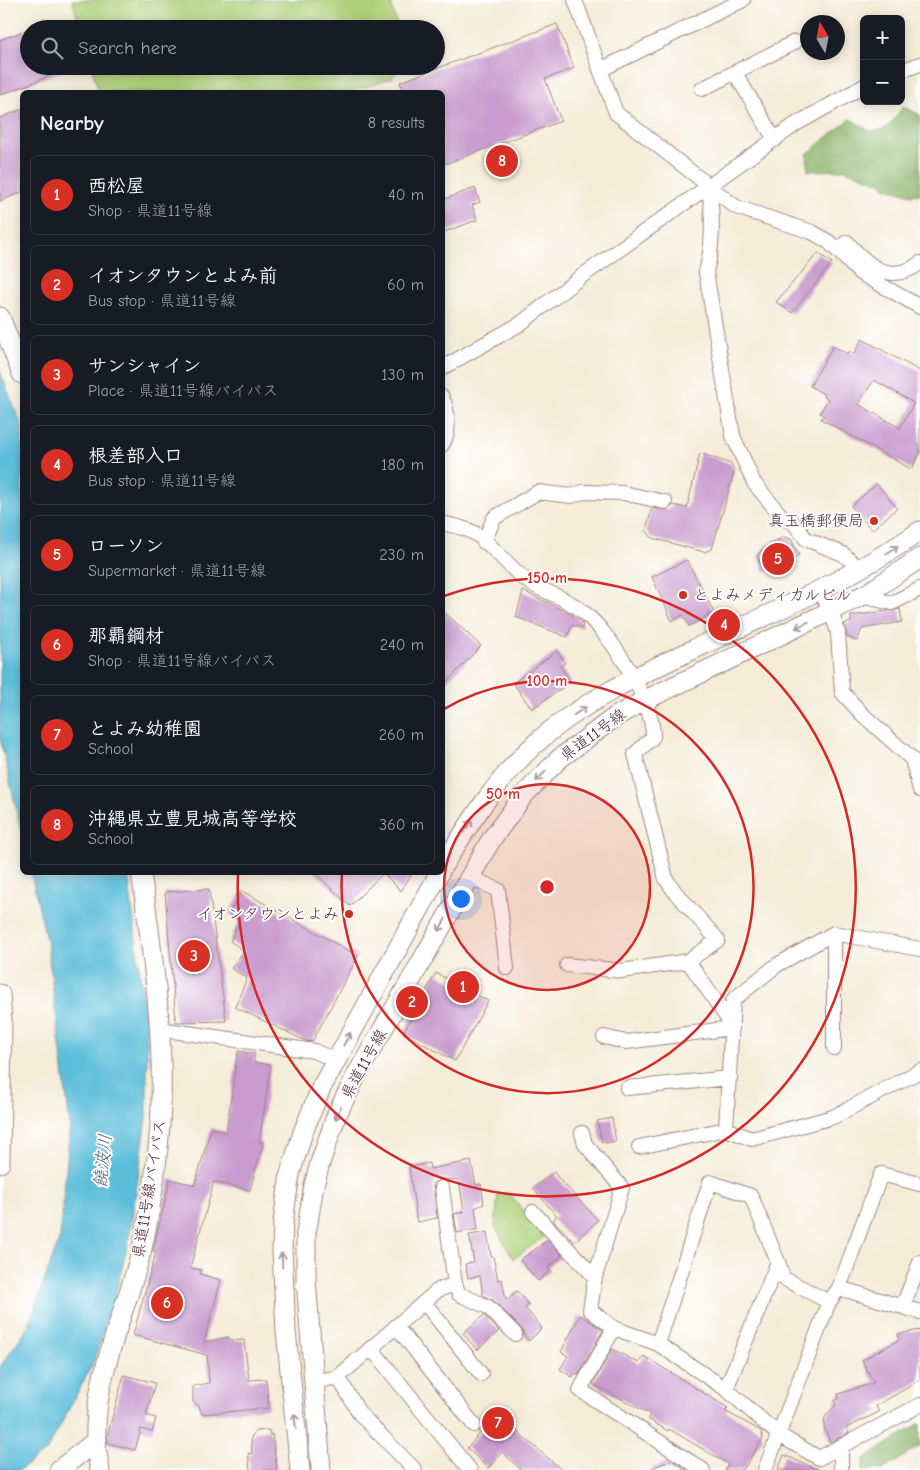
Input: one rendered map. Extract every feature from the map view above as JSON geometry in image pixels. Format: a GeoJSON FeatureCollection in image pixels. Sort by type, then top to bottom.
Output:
{"type":"FeatureCollection","features":[{"type":"Feature","properties":{"kind":"main road"},"geometry":{"type":"LineString","coordinates":[[0,318],[20,369]]}},
{"type":"Feature","properties":{"kind":"main road","name":"県道11号線"},"geometry":{"type":"LineString","coordinates":[[445,862],[488,796],[519,759],[565,721],[634,678],[861,570],[920,531]]}},
{"type":"Feature","properties":{"kind":"main road","name":"県道11号線"},"geometry":{"type":"LineString","coordinates":[[321,1470],[305,1257],[310,1209],[321,1160],[338,1114],[356,1076],[492,840],[535,782],[587,737],[645,700],[861,596],[920,558]]}},
{"type":"Feature","properties":{"kind":"main road","name":"県道11号線バイパス"},"geometry":{"type":"LineString","coordinates":[[100,1470],[97,1440],[98,1402],[140,1255],[158,1148],[162,1076],[160,1029],[157,984],[141,875]]}},
{"type":"Feature","properties":{"kind":"main road","name":"県道11号線"},"geometry":{"type":"LineString","coordinates":[[300,1470],[286,1331],[282,1250],[283,1222],[296,1153],[311,1110],[336,1060],[438,875]]}},
{"type":"Feature","properties":{"kind":"main road"},"geometry":{"type":"LineString","coordinates":[[0,994],[2,1085],[0,1163]]}},
{"type":"Feature","properties":{"kind":"main road"},"geometry":{"type":"LineString","coordinates":[[59,1470],[97,1440]]}},
{"type":"Feature","properties":{"kind":"street"},"geometry":{"type":"LineString","coordinates":[[600,70],[743,0]]}},
{"type":"Feature","properties":{"kind":"street"},"geometry":{"type":"LineString","coordinates":[[578,1],[616,113],[709,187],[736,206],[812,232],[837,250],[860,273],[920,307]]}},
{"type":"Feature","properties":{"kind":"street"},"geometry":{"type":"LineString","coordinates":[[702,89],[795,42]]}},
{"type":"Feature","properties":{"kind":"street"},"geometry":{"type":"LineString","coordinates":[[905,70],[920,64]]}},
{"type":"Feature","properties":{"kind":"street"},"geometry":{"type":"LineString","coordinates":[[735,73],[775,140]]}},
{"type":"Feature","properties":{"kind":"street"},"geometry":{"type":"LineString","coordinates":[[445,366],[520,324],[582,276],[796,124],[860,88]]}},
{"type":"Feature","properties":{"kind":"street"},"geometry":{"type":"LineString","coordinates":[[709,187],[712,214],[711,255],[706,272],[733,436],[754,483],[784,519],[793,522],[806,539],[843,554],[861,570]]}},
{"type":"Feature","properties":{"kind":"street"},"geometry":{"type":"LineString","coordinates":[[837,250],[847,242],[862,259],[875,269],[890,273],[902,272],[920,263]]}},
{"type":"Feature","properties":{"kind":"street"},"geometry":{"type":"LineString","coordinates":[[445,404],[447,408],[447,437],[445,440]]}},
{"type":"Feature","properties":{"kind":"street"},"geometry":{"type":"LineString","coordinates":[[484,542],[494,518],[538,492],[571,496],[583,492],[623,493],[665,502]]}},
{"type":"Feature","properties":{"kind":"street"},"geometry":{"type":"LineString","coordinates":[[445,524],[470,530],[528,582],[581,609],[595,621],[634,678],[645,700],[654,727],[653,738],[635,754],[666,879],[675,892],[718,940],[688,962],[622,971],[566,965]]}},
{"type":"Feature","properties":{"kind":"street"},"geometry":{"type":"LineString","coordinates":[[861,596],[892,603],[920,589]]}},
{"type":"Feature","properties":{"kind":"street"},"geometry":{"type":"LineString","coordinates":[[820,591],[831,611],[838,633],[842,692],[847,699],[916,758],[920,790]]}},
{"type":"Feature","properties":{"kind":"street"},"geometry":{"type":"LineString","coordinates":[[469,877],[498,890],[507,968]]}},
{"type":"Feature","properties":{"kind":"street"},"geometry":{"type":"LineString","coordinates":[[834,934],[834,1048]]}},
{"type":"Feature","properties":{"kind":"street"},"geometry":{"type":"LineString","coordinates":[[726,1129],[733,1000],[777,965],[834,934],[920,949]]}},
{"type":"Feature","properties":{"kind":"street"},"geometry":{"type":"LineString","coordinates":[[688,962],[732,1026]]}},
{"type":"Feature","properties":{"kind":"street"},"geometry":{"type":"LineString","coordinates":[[604,1037],[626,1042],[732,1026]]}},
{"type":"Feature","properties":{"kind":"street"},"geometry":{"type":"LineString","coordinates":[[160,1029],[314,1051],[336,1060]]}},
{"type":"Feature","properties":{"kind":"street"},"geometry":{"type":"LineString","coordinates":[[638,1147],[726,1129],[752,1139],[832,1117],[920,1071]]}},
{"type":"Feature","properties":{"kind":"street"},"geometry":{"type":"LineString","coordinates":[[627,1088],[730,1078]]}},
{"type":"Feature","properties":{"kind":"street"},"geometry":{"type":"LineString","coordinates":[[582,1133],[584,1144],[622,1188],[595,1277],[590,1310],[614,1328],[658,1344],[726,1389],[780,1436],[819,1458],[920,1406]]}},
{"type":"Feature","properties":{"kind":"street"},"geometry":{"type":"LineString","coordinates":[[765,1470],[780,1436],[829,1302],[839,1288],[881,1174],[920,1184]]}},
{"type":"Feature","properties":{"kind":"street"},"geometry":{"type":"LineString","coordinates":[[658,1344],[710,1182],[751,1196],[783,1278],[829,1302]]}},
{"type":"Feature","properties":{"kind":"street"},"geometry":{"type":"LineString","coordinates":[[442,1188],[455,1284],[459,1294],[488,1307],[515,1334]]}},
{"type":"Feature","properties":{"kind":"street"},"geometry":{"type":"LineString","coordinates":[[533,1212],[595,1277]]}},
{"type":"Feature","properties":{"kind":"street"},"geometry":{"type":"LineString","coordinates":[[726,1389],[778,1262]]}},
{"type":"Feature","properties":{"kind":"street"},"geometry":{"type":"LineString","coordinates":[[903,1306],[920,1262]]}},
{"type":"Feature","properties":{"kind":"street"},"geometry":{"type":"LineString","coordinates":[[314,1382],[338,1377],[438,1290],[455,1284]]}},
{"type":"Feature","properties":{"kind":"street"},"geometry":{"type":"LineString","coordinates":[[839,1288],[920,1312]]}},
{"type":"Feature","properties":{"kind":"street"},"geometry":{"type":"LineString","coordinates":[[424,1302],[481,1374]]}},
{"type":"Feature","properties":{"kind":"street"},"geometry":{"type":"LineString","coordinates":[[396,1326],[474,1425]]}},
{"type":"Feature","properties":{"kind":"street"},"geometry":{"type":"LineString","coordinates":[[614,1328],[580,1390],[703,1470]]}},
{"type":"Feature","properties":{"kind":"street"},"geometry":{"type":"LineString","coordinates":[[371,1348],[470,1470]]}},
{"type":"Feature","properties":{"kind":"street"},"geometry":{"type":"LineString","coordinates":[[338,1377],[360,1414],[415,1470]]}},
{"type":"Feature","properties":{"kind":"street"},"geometry":{"type":"LineString","coordinates":[[841,1446],[841,1470]]}},
{"type":"Feature","properties":{"kind":"green space"},"geometry":{"type":"Polygon","coordinates":[[[72,0],[390,0],[396,20],[78,20],[72,0]]]}},
{"type":"Feature","properties":{"kind":"green space"},"geometry":{"type":"Polygon","coordinates":[[[94,75],[394,75],[392,78],[355,90],[98,90],[94,75]]]}},
{"type":"Feature","properties":{"kind":"green space"},"geometry":{"type":"Polygon","coordinates":[[[903,106],[920,115],[920,194],[911,195],[884,187],[884,184],[845,170],[808,171],[807,154],[850,119],[869,130],[880,130],[889,124],[903,106]]]}},
{"type":"Feature","properties":{"kind":"green space"},"geometry":{"type":"Polygon","coordinates":[[[509,1193],[544,1237],[513,1259],[495,1226],[498,1194],[509,1193]]]}},
{"type":"Feature","properties":{"kind":"green space"},"geometry":{"type":"Polygon","coordinates":[[[920,1423],[920,1446],[883,1470],[862,1470],[864,1459],[920,1423]]]}},
{"type":"Feature","properties":{"kind":"water"},"geometry":{"type":"Polygon","coordinates":[[[0,371],[20,422],[20,825],[0,738],[0,371]]]}},
{"type":"Feature","properties":{"kind":"water","name":"饒波川"},"geometry":{"type":"Polygon","coordinates":[[[31,875],[128,875],[147,1032],[147,1118],[129,1239],[113,1304],[93,1363],[47,1451],[19,1470],[0,1470],[0,1367],[28,1327],[60,1237],[70,1125],[47,943],[31,875]]]}},
{"type":"Feature","properties":{"kind":"building"},"geometry":{"type":"Polygon","coordinates":[[[557,24],[574,68],[545,79],[561,121],[445,164],[445,90],[403,90],[400,82],[419,75],[445,75],[445,65],[557,24]]]}},
{"type":"Feature","properties":{"kind":"building"},"geometry":{"type":"Polygon","coordinates":[[[20,32],[20,75],[53,75],[0,95],[0,40],[20,32]]]}},
{"type":"Feature","properties":{"kind":"building"},"geometry":{"type":"Polygon","coordinates":[[[20,110],[20,193],[0,201],[0,118],[20,110]]]}},
{"type":"Feature","properties":{"kind":"building"},"geometry":{"type":"Polygon","coordinates":[[[475,188],[480,202],[472,205],[477,220],[445,232],[445,199],[475,188]]]}},
{"type":"Feature","properties":{"kind":"building"},"geometry":{"type":"Polygon","coordinates":[[[818,253],[832,263],[792,313],[776,302],[818,253]]]}},
{"type":"Feature","properties":{"kind":"building"},"geometry":{"type":"Polygon","coordinates":[[[862,339],[920,371],[920,454],[911,469],[821,419],[824,415],[820,413],[828,399],[810,386],[833,346],[847,354],[849,351],[854,354],[862,339]],[[874,380],[858,404],[900,428],[914,403],[874,380]]]}},
{"type":"Feature","properties":{"kind":"building"},"geometry":{"type":"Polygon","coordinates":[[[700,453],[731,464],[734,472],[712,549],[704,552],[652,538],[646,530],[652,508],[667,510],[673,505],[687,508],[700,453]]]}},
{"type":"Feature","properties":{"kind":"building"},"geometry":{"type":"Polygon","coordinates":[[[877,484],[897,508],[872,530],[851,506],[877,484]]]}},
{"type":"Feature","properties":{"kind":"building"},"geometry":{"type":"Polygon","coordinates":[[[784,537],[791,539],[799,555],[765,573],[757,556],[764,548],[784,537]]]}},
{"type":"Feature","properties":{"kind":"building","name":"とよみメディカルビル"},"geometry":{"type":"Polygon","coordinates":[[[687,560],[714,613],[689,626],[683,615],[672,621],[652,577],[687,560]]]}},
{"type":"Feature","properties":{"kind":"building"},"geometry":{"type":"Polygon","coordinates":[[[523,591],[571,614],[583,624],[582,628],[572,625],[567,637],[516,617],[523,591]]]}},
{"type":"Feature","properties":{"kind":"building"},"geometry":{"type":"Polygon","coordinates":[[[900,609],[902,622],[862,629],[857,641],[847,637],[844,624],[851,622],[851,616],[900,609]]]}},
{"type":"Feature","properties":{"kind":"building"},"geometry":{"type":"Polygon","coordinates":[[[445,613],[481,646],[445,684],[445,613]]]}},
{"type":"Feature","properties":{"kind":"building"},"geometry":{"type":"Polygon","coordinates":[[[557,651],[565,663],[560,666],[571,682],[532,709],[513,683],[557,651]]]}},
{"type":"Feature","properties":{"kind":"building"},"geometry":{"type":"Polygon","coordinates":[[[317,875],[381,875],[350,906],[317,875]]]}},
{"type":"Feature","properties":{"kind":"building"},"geometry":{"type":"Polygon","coordinates":[[[385,875],[411,875],[401,891],[385,875]]]}},
{"type":"Feature","properties":{"kind":"building"},"geometry":{"type":"Polygon","coordinates":[[[209,889],[226,1021],[176,1022],[165,892],[209,889]]]}},
{"type":"Feature","properties":{"kind":"building"},"geometry":{"type":"Polygon","coordinates":[[[242,891],[358,956],[312,1042],[306,1041],[235,1007],[247,978],[231,968],[244,951],[230,941],[239,921],[229,913],[242,891]]]}},
{"type":"Feature","properties":{"kind":"building"},"geometry":{"type":"Polygon","coordinates":[[[436,973],[488,1001],[455,1061],[403,1033],[436,973]]]}},
{"type":"Feature","properties":{"kind":"building"},"geometry":{"type":"Polygon","coordinates":[[[238,1051],[255,1054],[253,1062],[271,1065],[259,1142],[263,1143],[250,1190],[214,1182],[190,1268],[201,1270],[200,1274],[221,1280],[204,1342],[229,1337],[231,1341],[244,1340],[249,1380],[266,1379],[269,1408],[202,1414],[199,1406],[193,1402],[193,1386],[209,1383],[207,1355],[133,1335],[156,1252],[153,1251],[170,1179],[195,1185],[211,1128],[226,1132],[238,1051]]]}},
{"type":"Feature","properties":{"kind":"building"},"geometry":{"type":"Polygon","coordinates":[[[612,1118],[616,1141],[602,1142],[597,1121],[612,1118]]]}},
{"type":"Feature","properties":{"kind":"building"},"geometry":{"type":"Polygon","coordinates":[[[471,1161],[476,1185],[481,1184],[484,1204],[475,1208],[478,1229],[457,1233],[454,1214],[464,1212],[459,1180],[441,1179],[433,1183],[437,1218],[417,1222],[409,1167],[429,1163],[430,1169],[471,1161]]]}},
{"type":"Feature","properties":{"kind":"building"},"geometry":{"type":"Polygon","coordinates":[[[554,1172],[565,1187],[598,1220],[574,1242],[553,1220],[557,1216],[533,1188],[554,1172]]]}},
{"type":"Feature","properties":{"kind":"building"},"geometry":{"type":"Polygon","coordinates":[[[487,1232],[491,1256],[493,1256],[498,1280],[502,1279],[506,1300],[517,1291],[529,1305],[525,1308],[542,1328],[529,1341],[521,1328],[494,1301],[483,1295],[480,1276],[468,1278],[465,1264],[474,1262],[469,1235],[487,1232]]]}},
{"type":"Feature","properties":{"kind":"building"},"geometry":{"type":"Polygon","coordinates":[[[548,1240],[561,1254],[561,1257],[548,1267],[551,1270],[538,1281],[520,1260],[548,1240]]]}},
{"type":"Feature","properties":{"kind":"building"},"geometry":{"type":"Polygon","coordinates":[[[484,1315],[499,1331],[477,1350],[463,1333],[484,1315]]]}},
{"type":"Feature","properties":{"kind":"building"},"geometry":{"type":"Polygon","coordinates":[[[580,1315],[603,1330],[578,1375],[575,1373],[572,1377],[560,1369],[568,1356],[561,1352],[580,1315]]]}},
{"type":"Feature","properties":{"kind":"building"},"geometry":{"type":"Polygon","coordinates":[[[920,1330],[920,1380],[876,1406],[879,1412],[846,1428],[849,1433],[830,1442],[824,1426],[825,1417],[836,1405],[834,1401],[839,1399],[838,1394],[874,1383],[862,1360],[899,1340],[898,1334],[920,1330]]]}},
{"type":"Feature","properties":{"kind":"building"},"geometry":{"type":"Polygon","coordinates":[[[612,1349],[639,1363],[644,1356],[728,1408],[725,1411],[761,1431],[763,1438],[743,1470],[725,1470],[728,1464],[669,1429],[668,1431],[648,1419],[650,1414],[593,1384],[612,1349]]]}},
{"type":"Feature","properties":{"kind":"building"},"geometry":{"type":"Polygon","coordinates":[[[124,1375],[155,1383],[146,1415],[156,1418],[152,1432],[141,1429],[135,1450],[108,1443],[107,1436],[124,1375]]]}},
{"type":"Feature","properties":{"kind":"building"},"geometry":{"type":"Polygon","coordinates":[[[497,1414],[562,1470],[521,1470],[502,1452],[488,1468],[467,1448],[497,1414]]]}},
{"type":"Feature","properties":{"kind":"building"},"geometry":{"type":"Polygon","coordinates":[[[269,1430],[270,1435],[272,1434],[277,1470],[250,1470],[248,1453],[252,1454],[251,1437],[256,1431],[269,1430]]]}},
{"type":"Feature","properties":{"kind":"building"},"geometry":{"type":"Polygon","coordinates":[[[784,1455],[819,1470],[778,1470],[784,1455]]]}},
{"type":"Feature","properties":{"kind":"building"},"geometry":{"type":"Polygon","coordinates":[[[671,1460],[687,1470],[648,1470],[671,1460]]]}},
{"type":"Feature","properties":{"kind":"place","name":"沖縄県立豊見城高等学校"},"geometry":{"type":"Point","coordinates":[502,161]}},
{"type":"Feature","properties":{"kind":"place","name":"真玉橋郵便局"},"geometry":{"type":"Point","coordinates":[874,521]}},
{"type":"Feature","properties":{"kind":"place","name":"ローソン"},"geometry":{"type":"Point","coordinates":[778,559]}},
{"type":"Feature","properties":{"kind":"place","name":"とよみメディカルビル"},"geometry":{"type":"Point","coordinates":[683,595]}},
{"type":"Feature","properties":{"kind":"place","name":"根差部入口"},"geometry":{"type":"Point","coordinates":[724,625]}},
{"type":"Feature","properties":{"kind":"place","name":"イオンタウンとよみ"},"geometry":{"type":"Point","coordinates":[349,914]}},
{"type":"Feature","properties":{"kind":"place","name":"サンシャイン"},"geometry":{"type":"Point","coordinates":[194,956]}},
{"type":"Feature","properties":{"kind":"place","name":"西松屋"},"geometry":{"type":"Point","coordinates":[463,987]}},
{"type":"Feature","properties":{"kind":"place","name":"イオンタウンとよみ前"},"geometry":{"type":"Point","coordinates":[412,1002]}},
{"type":"Feature","properties":{"kind":"place","name":"那覇鋼材"},"geometry":{"type":"Point","coordinates":[167,1303]}},
{"type":"Feature","properties":{"kind":"place","name":"とよみ幼稚園"},"geometry":{"type":"Point","coordinates":[498,1423]}}]}
